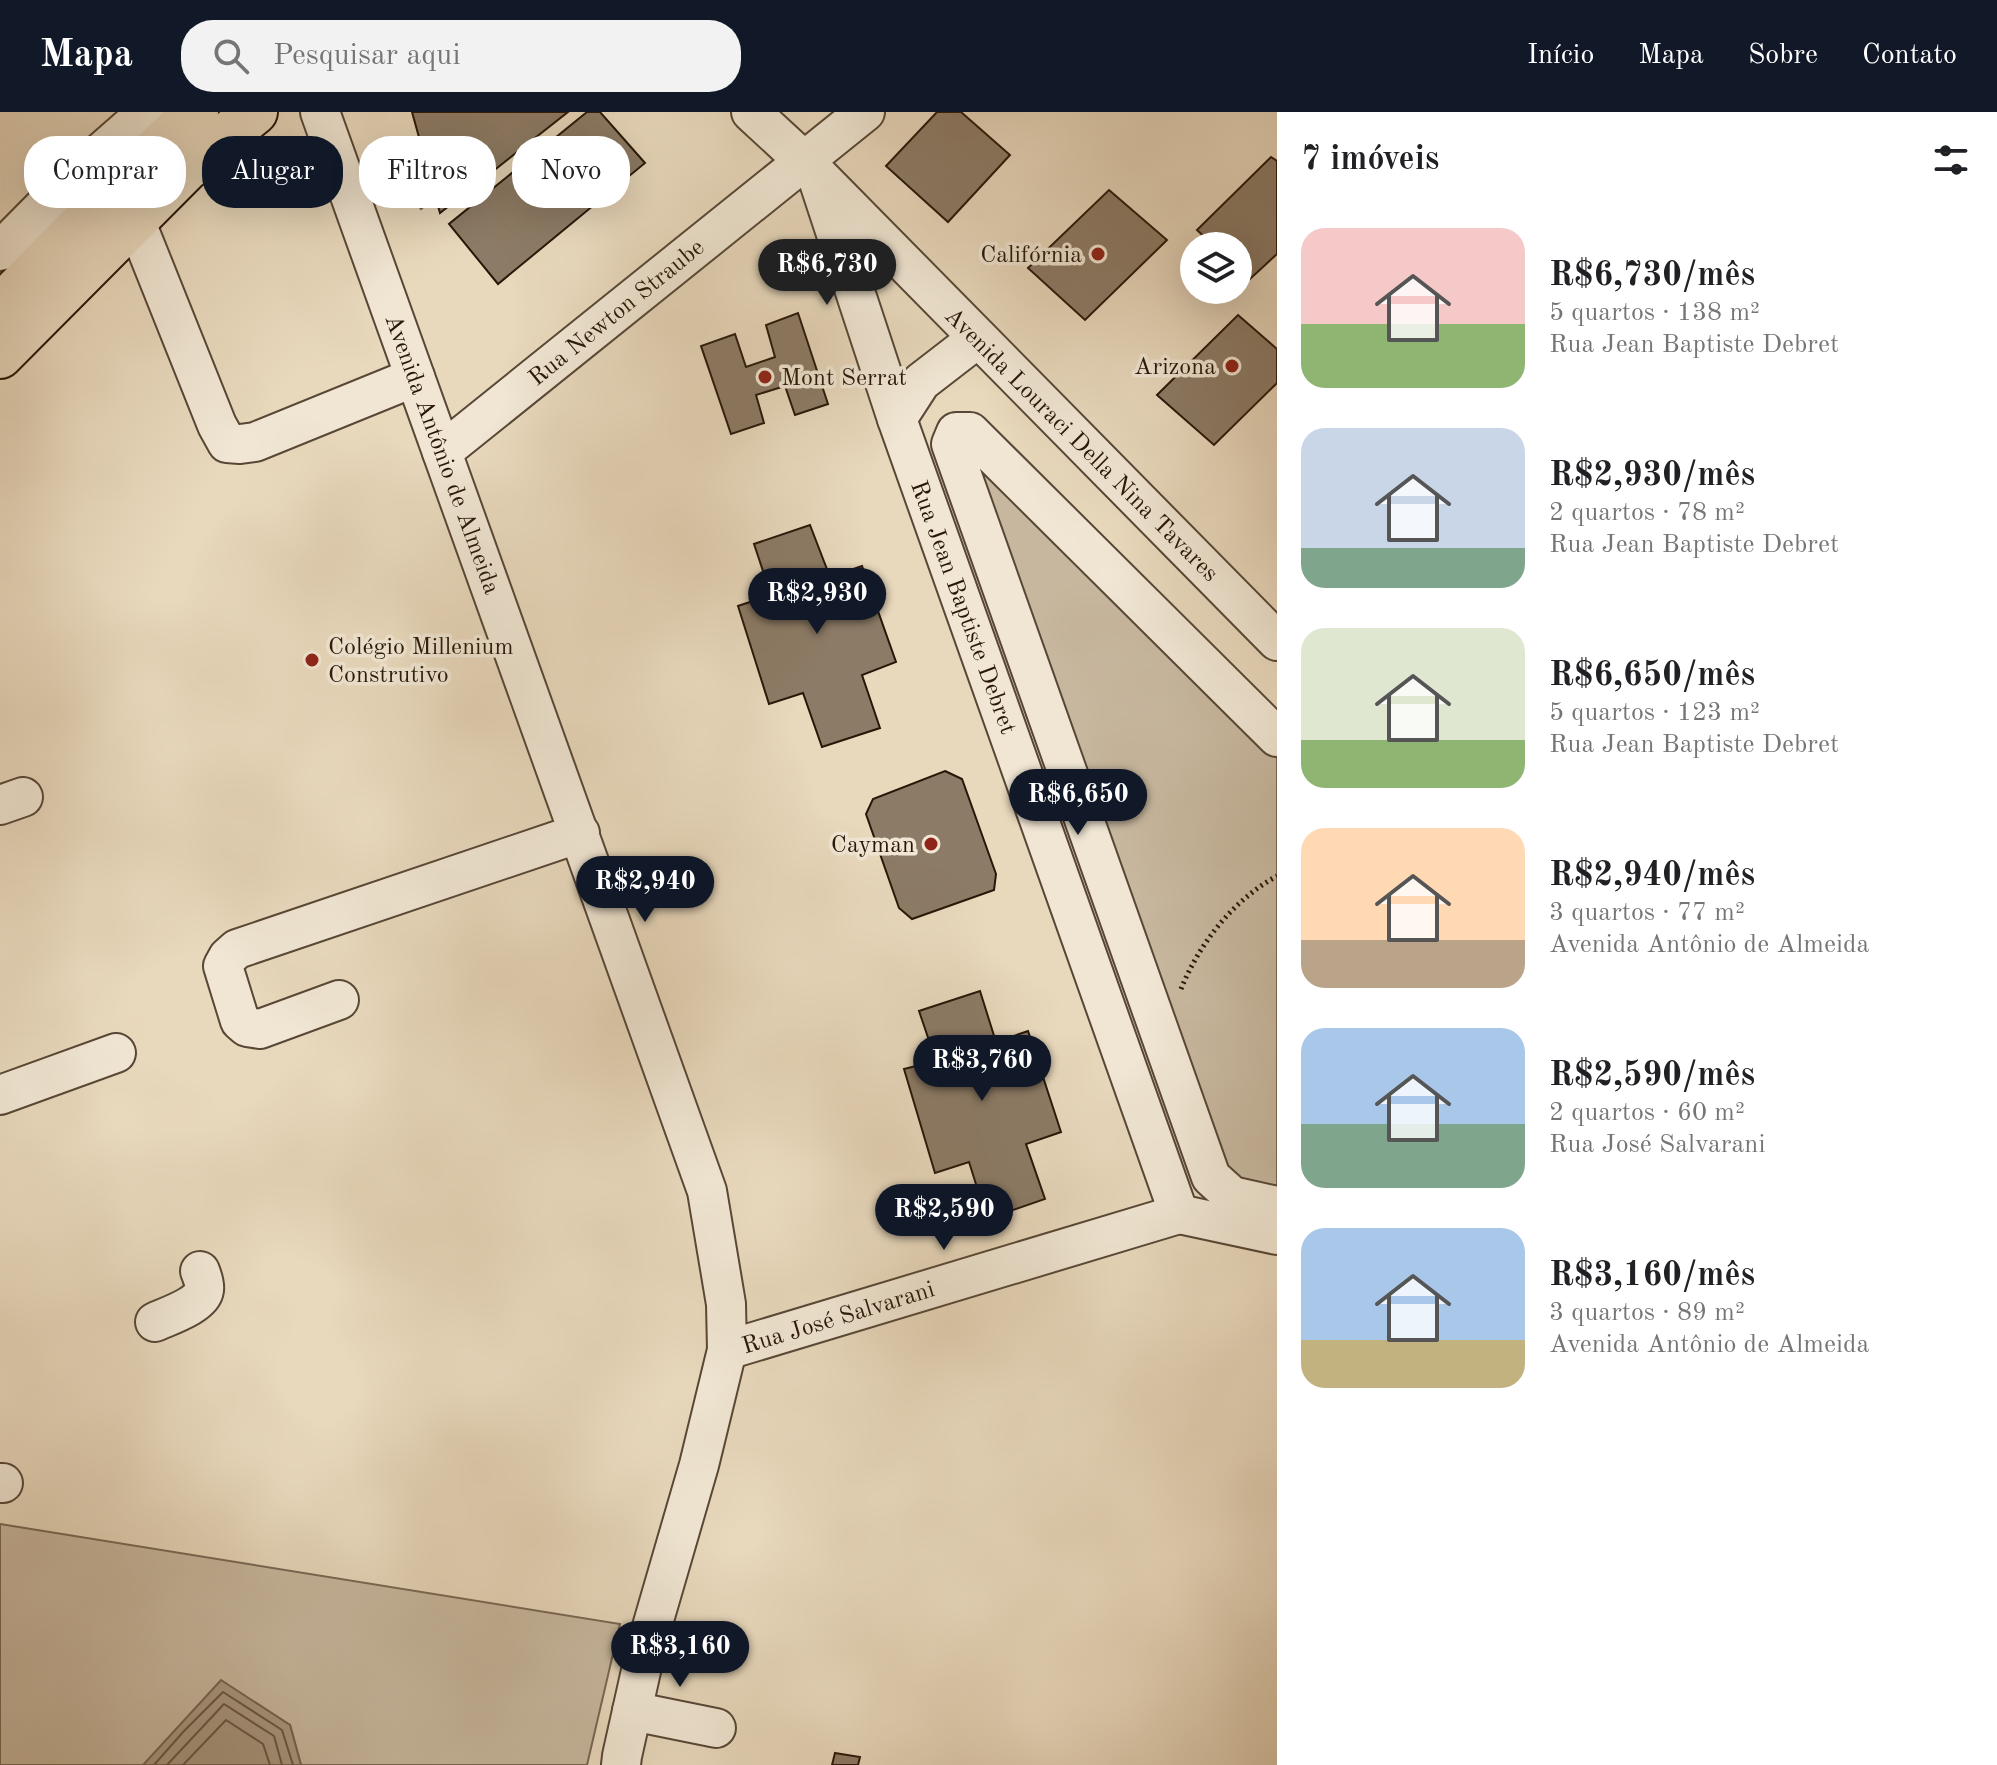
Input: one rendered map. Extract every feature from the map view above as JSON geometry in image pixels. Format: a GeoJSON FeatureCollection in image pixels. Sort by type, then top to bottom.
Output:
{"type":"FeatureCollection","features":[{"type":"Feature","properties":{"kind":"main road"},"geometry":{"type":"LineString","coordinates":[[0,307],[196,112]]}},
{"type":"Feature","properties":{"kind":"main road"},"geometry":{"type":"LineString","coordinates":[[0,356],[186,169],[255,112]]}},
{"type":"Feature","properties":{"kind":"street"},"geometry":{"type":"LineString","coordinates":[[0,249],[73,177],[147,112]]}},
{"type":"Feature","properties":{"kind":"street","name":"Avenida Antônio de Almeida"},"geometry":{"type":"LineString","coordinates":[[320,112],[707,1191],[726,1304],[727,1350],[699,1465],[647,1644],[621,1765]]}},
{"type":"Feature","properties":{"kind":"street","name":"Avenida Louraci Della Nina Tavares"},"geometry":{"type":"LineString","coordinates":[[751,112],[1277,641]]}},
{"type":"Feature","properties":{"kind":"street","name":"Rua Newton Straube"},"geometry":{"type":"LineString","coordinates":[[442,452],[810,169],[865,112]]}},
{"type":"Feature","properties":{"kind":"street","name":"Rua Jean Baptiste Debret"},"geometry":{"type":"LineString","coordinates":[[810,169],[1179,1214]]}},
{"type":"Feature","properties":{"kind":"street"},"geometry":{"type":"LineString","coordinates":[[135,220],[227,443],[255,442],[415,377]]}},
{"type":"Feature","properties":{"kind":"street"},"geometry":{"type":"LineString","coordinates":[[897,419],[921,382],[978,338]]}},
{"type":"Feature","properties":{"kind":"street"},"geometry":{"type":"LineString","coordinates":[[1277,737],[970,432],[956,432],[951,444],[1211,1177],[1232,1196],[1277,1206]]}},
{"type":"Feature","properties":{"kind":"street"},"geometry":{"type":"LineString","coordinates":[[339,1000],[260,1029],[247,1027],[240,1021],[223,966],[237,949],[580,833]]}},
{"type":"Feature","properties":{"kind":"street"},"geometry":{"type":"LineString","coordinates":[[0,1095],[116,1053]]}},
{"type":"Feature","properties":{"kind":"street"},"geometry":{"type":"LineString","coordinates":[[1179,1214],[1277,1235]]}},
{"type":"Feature","properties":{"kind":"street","name":"Rua José Salvarani"},"geometry":{"type":"LineString","coordinates":[[727,1350],[1179,1214]]}},
{"type":"Feature","properties":{"kind":"street"},"geometry":{"type":"LineString","coordinates":[[155,1322],[200,1299],[204,1291],[200,1271]]}},
{"type":"Feature","properties":{"kind":"street"},"geometry":{"type":"LineString","coordinates":[[632,1711],[716,1728]]}},
{"type":"Feature","properties":{"kind":"path"},"geometry":{"type":"LineString","coordinates":[[1179,993],[1211,934],[1241,902],[1277,876]]}},
{"type":"Feature","properties":{"kind":"shaded area"},"geometry":{"type":"Polygon","coordinates":[[[952,418],[1277,720],[1277,1215],[1227,1205],[952,418]]]}},
{"type":"Feature","properties":{"kind":"shaded area"},"geometry":{"type":"Polygon","coordinates":[[[0,1524],[620,1624],[587,1765],[301,1765],[290,1725],[145,1765],[0,1765],[0,1524]]]}},
{"type":"Feature","properties":{"kind":"water"},"geometry":{"type":"Polygon","coordinates":[[[221,1680],[290,1725],[301,1765],[143,1765],[221,1680]]]}},
{"type":"Feature","properties":{"kind":"building"},"geometry":{"type":"Polygon","coordinates":[[[412,112],[568,112],[538,136],[512,136],[512,156],[496,169],[496,136],[419,136],[412,112]]]}},
{"type":"Feature","properties":{"kind":"building"},"geometry":{"type":"Polygon","coordinates":[[[587,112],[600,112],[621,136],[557,136],[587,112]]]}},
{"type":"Feature","properties":{"kind":"building"},"geometry":{"type":"Polygon","coordinates":[[[937,112],[961,112],[1010,155],[948,222],[886,166],[937,112]]]}},
{"type":"Feature","properties":{"kind":"building"},"geometry":{"type":"Polygon","coordinates":[[[630,146],[645,163],[630,175],[630,146]]]}},
{"type":"Feature","properties":{"kind":"building"},"geometry":{"type":"Polygon","coordinates":[[[1271,157],[1277,161],[1277,254],[1252,277],[1252,232],[1197,230],[1271,157]]]}},
{"type":"Feature","properties":{"kind":"building"},"geometry":{"type":"Polygon","coordinates":[[[512,173],[512,208],[590,208],[498,284],[449,224],[469,208],[496,208],[496,186],[512,173]]]}},
{"type":"Feature","properties":{"kind":"building","name":"Califórnia"},"geometry":{"type":"Polygon","coordinates":[[[1109,190],[1167,240],[1085,320],[1028,268],[1109,190]]]}},
{"type":"Feature","properties":{"kind":"building","name":"Mont Serrat"},"geometry":{"type":"Polygon","coordinates":[[[798,313],[828,404],[795,415],[785,386],[756,395],[764,423],[731,434],[701,346],[735,334],[746,367],[775,357],[766,325],[798,313]]]}},
{"type":"Feature","properties":{"kind":"building","name":"Arizona"},"geometry":{"type":"Polygon","coordinates":[[[1238,315],[1277,349],[1277,383],[1214,445],[1157,395],[1238,315]]]}},
{"type":"Feature","properties":{"kind":"building"},"geometry":{"type":"Polygon","coordinates":[[[810,525],[830,577],[862,566],[896,662],[862,675],[880,728],[822,747],[803,693],[769,704],[738,606],[771,595],[754,544],[810,525]]]}},
{"type":"Feature","properties":{"kind":"building","name":"Cayman"},"geometry":{"type":"Polygon","coordinates":[[[945,771],[962,779],[996,874],[994,890],[912,919],[899,908],[866,814],[873,799],[945,771]]]}},
{"type":"Feature","properties":{"kind":"building"},"geometry":{"type":"Polygon","coordinates":[[[980,991],[996,1042],[1028,1031],[1061,1132],[1026,1144],[1045,1199],[987,1219],[969,1162],[935,1173],[904,1069],[936,1061],[919,1011],[980,991]]]}},
{"type":"Feature","properties":{"kind":"building"},"geometry":{"type":"Polygon","coordinates":[[[835,1753],[860,1757],[858,1765],[832,1765],[835,1753]]]}},
{"type":"Feature","properties":{"kind":"place","name":"Califórnia"},"geometry":{"type":"Point","coordinates":[1098,254]}},
{"type":"Feature","properties":{"kind":"place","name":"Arizona"},"geometry":{"type":"Point","coordinates":[1232,366]}},
{"type":"Feature","properties":{"kind":"place","name":"Mont Serrat"},"geometry":{"type":"Point","coordinates":[765,377]}},
{"type":"Feature","properties":{"kind":"place","name":"Colégio Millenium Construtivo"},"geometry":{"type":"Point","coordinates":[312,660]}},
{"type":"Feature","properties":{"kind":"place","name":"Cayman"},"geometry":{"type":"Point","coordinates":[931,844]}}]}
